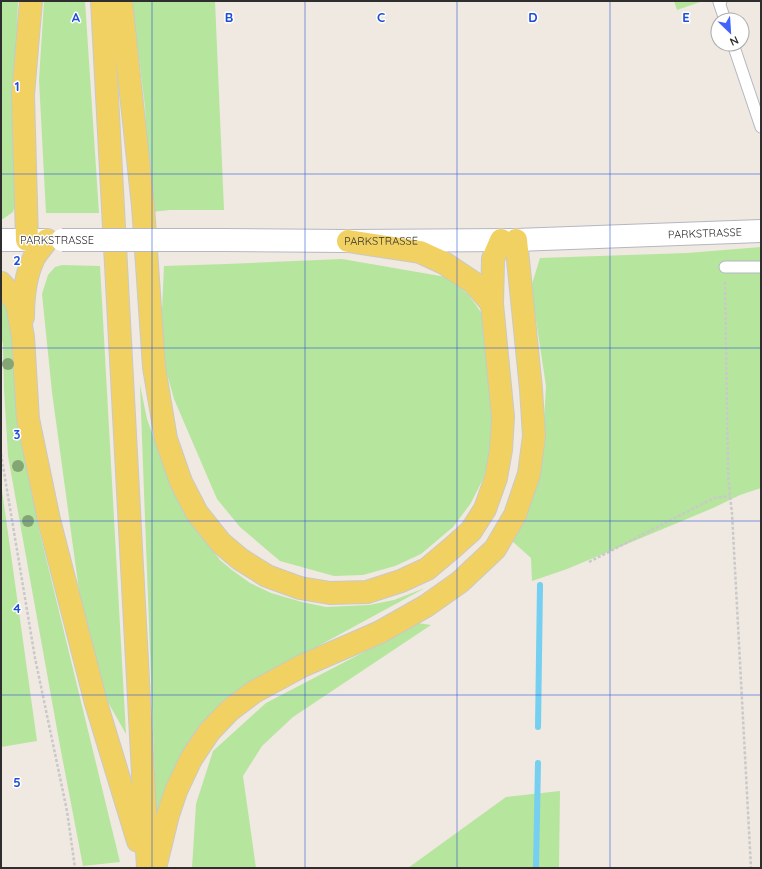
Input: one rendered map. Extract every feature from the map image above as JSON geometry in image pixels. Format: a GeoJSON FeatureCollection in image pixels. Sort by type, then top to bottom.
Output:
{"type":"FeatureCollection","features":[{"type":"Feature","properties":{"kind":"main road"},"geometry":{"type":"LineString","coordinates":[[31,1],[23,95],[45,240],[28,270],[24,294],[23,337],[28,419],[48,520],[96,703],[147,868]]}},
{"type":"Feature","properties":{"kind":"main road"},"geometry":{"type":"LineString","coordinates":[[102,1],[147,868]]}},
{"type":"Feature","properties":{"kind":"main road"},"geometry":{"type":"LineString","coordinates":[[121,1],[143,206],[154,367],[166,439],[181,482],[197,513],[221,543],[240,559],[267,576],[300,588],[330,594],[367,592],[401,581],[428,569],[471,531],[484,509],[496,478],[502,450],[503,417],[492,304],[493,259],[509,240]]}},
{"type":"Feature","properties":{"kind":"main road"},"geometry":{"type":"LineString","coordinates":[[156,868],[168,815],[176,791],[191,758],[209,732],[229,711],[254,692],[302,666],[380,632],[426,606],[460,582],[495,549],[515,515],[529,474],[534,436],[531,390],[509,240]]}},
{"type":"Feature","properties":{"kind":"main road"},"geometry":{"type":"LineString","coordinates":[[348,241],[420,252],[444,263],[474,283],[492,304]]}},
{"type":"Feature","properties":{"kind":"main road"},"geometry":{"type":"LineString","coordinates":[[1,283],[17,304],[23,337]]}},
{"type":"Feature","properties":{"kind":"street","name":"PARKSTRASSE"},"geometry":{"type":"LineString","coordinates":[[1,240],[509,240],[761,230]]}},
{"type":"Feature","properties":{"kind":"lane"},"geometry":{"type":"LineString","coordinates":[[721,1],[719,2],[722,12]]}},
{"type":"Feature","properties":{"kind":"lane"},"geometry":{"type":"LineString","coordinates":[[736,52],[761,127]]}},
{"type":"Feature","properties":{"kind":"lane"},"geometry":{"type":"LineString","coordinates":[[725,267],[761,267]]}},
{"type":"Feature","properties":{"kind":"path"},"geometry":{"type":"LineString","coordinates":[[725,267],[728,465],[733,521],[752,868]]}},
{"type":"Feature","properties":{"kind":"path"},"geometry":{"type":"LineString","coordinates":[[1,454],[35,658],[66,811],[75,868]]}},
{"type":"Feature","properties":{"kind":"path"},"geometry":{"type":"LineString","coordinates":[[589,562],[714,498],[730,496]]}},
{"type":"Feature","properties":{"kind":"green space"},"geometry":{"type":"Polygon","coordinates":[[[1,1],[18,1],[14,103],[15,205],[13,212],[3,219],[1,219],[1,1]]]}},
{"type":"Feature","properties":{"kind":"green space"},"geometry":{"type":"Polygon","coordinates":[[[44,1],[85,1],[99,213],[46,213],[39,80],[44,1]]]}},
{"type":"Feature","properties":{"kind":"green space"},"geometry":{"type":"Polygon","coordinates":[[[132,1],[215,1],[224,210],[170,210],[151,212],[145,107],[132,1]]]}},
{"type":"Feature","properties":{"kind":"green space"},"geometry":{"type":"Polygon","coordinates":[[[674,1],[703,1],[677,10],[674,1]]]}},
{"type":"Feature","properties":{"kind":"green space"},"geometry":{"type":"Polygon","coordinates":[[[761,247],[761,488],[740,495],[713,508],[567,569],[532,581],[531,558],[512,541],[528,512],[542,458],[546,386],[531,287],[540,258],[687,253],[761,247]]]}},
{"type":"Feature","properties":{"kind":"green space"},"geometry":{"type":"Polygon","coordinates":[[[342,259],[446,277],[468,294],[483,315],[493,419],[490,452],[484,477],[471,503],[453,527],[421,554],[395,566],[363,575],[334,576],[280,561],[240,527],[217,499],[174,399],[166,370],[161,332],[164,266],[342,259]]]}},
{"type":"Feature","properties":{"kind":"green space"},"geometry":{"type":"Polygon","coordinates":[[[62,265],[100,266],[126,734],[105,697],[80,598],[52,392],[42,294],[48,275],[55,267],[62,265]]]}},
{"type":"Feature","properties":{"kind":"green space"},"geometry":{"type":"Polygon","coordinates":[[[1,301],[8,310],[17,344],[23,437],[39,529],[120,862],[83,866],[8,456],[3,344],[1,337],[1,301]]]}},
{"type":"Feature","properties":{"kind":"green space"},"geometry":{"type":"Polygon","coordinates":[[[140,385],[147,419],[160,455],[173,487],[191,522],[220,560],[250,583],[271,593],[326,607],[369,605],[394,600],[425,588],[243,687],[159,810],[156,811],[140,385]]]}},
{"type":"Feature","properties":{"kind":"green space"},"geometry":{"type":"Polygon","coordinates":[[[1,483],[37,741],[1,747],[1,483]]]}},
{"type":"Feature","properties":{"kind":"green space"},"geometry":{"type":"Polygon","coordinates":[[[411,622],[431,625],[293,717],[262,746],[243,776],[256,868],[192,868],[196,804],[213,751],[266,703],[362,653],[411,622]]]}},
{"type":"Feature","properties":{"kind":"green space"},"geometry":{"type":"Polygon","coordinates":[[[560,791],[559,868],[408,868],[506,797],[560,791]]]}},
{"type":"Feature","properties":{"kind":"waterway"},"geometry":{"type":"LineString","coordinates":[[538,727],[540,585]]}},
{"type":"Feature","properties":{"kind":"waterway"},"geometry":{"type":"LineString","coordinates":[[536,868],[538,763]]}}]}
